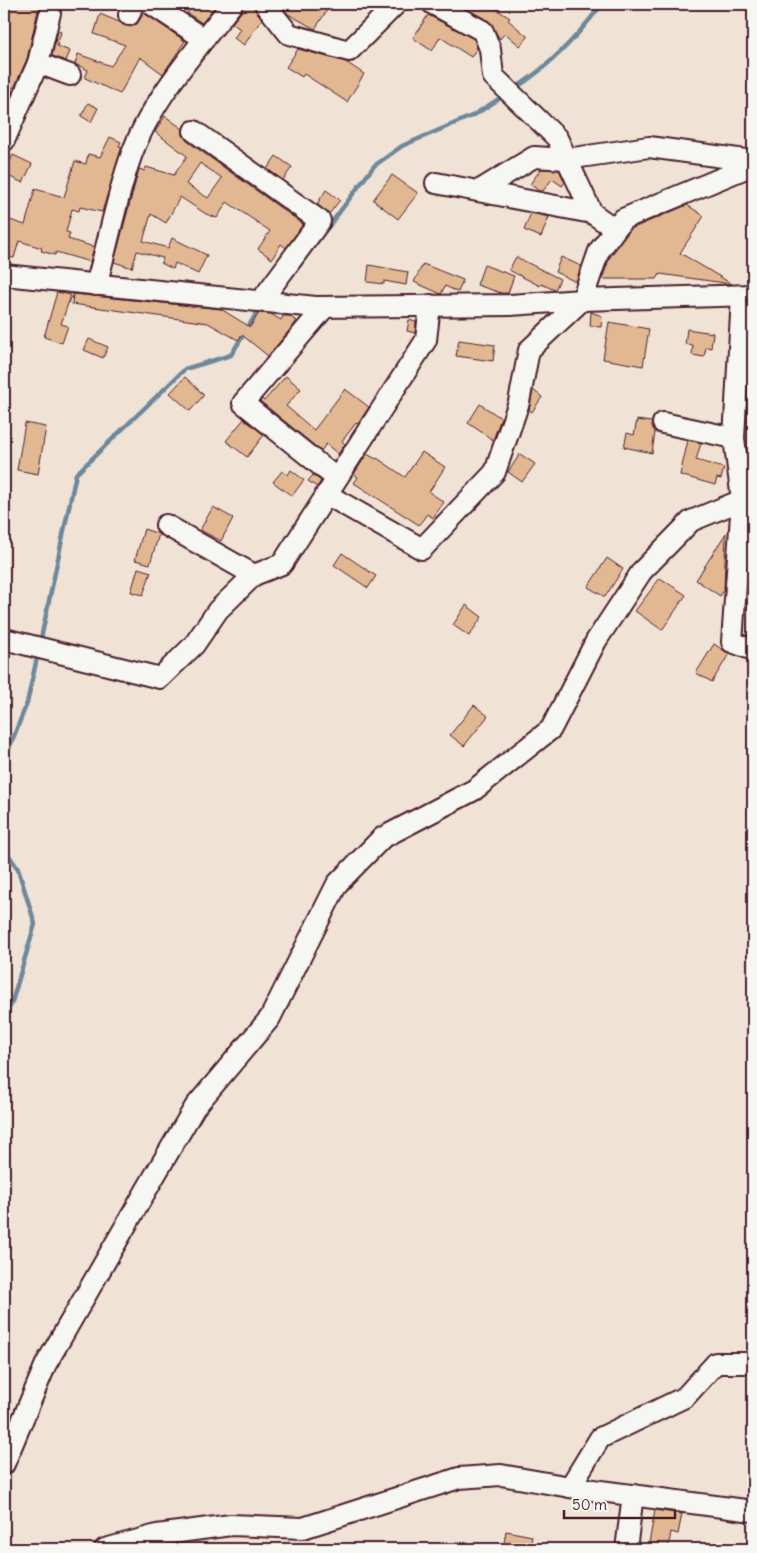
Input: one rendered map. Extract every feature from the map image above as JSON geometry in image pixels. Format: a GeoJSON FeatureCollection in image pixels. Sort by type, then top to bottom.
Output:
{"type":"FeatureCollection","features":[{"type":"Feature","properties":{"kind":"street"},"geometry":{"type":"LineString","coordinates":[[152,4],[204,39]]}},
{"type":"Feature","properties":{"kind":"street"},"geometry":{"type":"LineString","coordinates":[[96,285],[133,152],[147,121],[204,39],[232,4]]}},
{"type":"Feature","properties":{"kind":"street"},"geometry":{"type":"LineString","coordinates":[[265,4],[289,34],[349,51],[396,4]]}},
{"type":"Feature","properties":{"kind":"street"},"geometry":{"type":"LineString","coordinates":[[433,4],[483,31],[490,49],[493,76],[557,138],[592,213]]}},
{"type":"Feature","properties":{"kind":"street"},"geometry":{"type":"LineString","coordinates":[[4,141],[38,63],[50,13]]}},
{"type":"Feature","properties":{"kind":"street"},"geometry":{"type":"LineString","coordinates":[[38,63],[70,75]]}},
{"type":"Feature","properties":{"kind":"street"},"geometry":{"type":"LineString","coordinates":[[194,131],[320,221],[261,301]]}},
{"type":"Feature","properties":{"kind":"street"},"geometry":{"type":"LineString","coordinates":[[480,190],[534,157],[567,159],[649,147],[753,163]]}},
{"type":"Feature","properties":{"kind":"street"},"geometry":{"type":"LineString","coordinates":[[325,307],[244,403],[331,486],[422,548],[496,472],[519,402],[529,350],[582,300],[599,251],[623,219],[753,163]]}},
{"type":"Feature","properties":{"kind":"street"},"geometry":{"type":"LineString","coordinates":[[436,183],[592,213],[616,229]]}},
{"type":"Feature","properties":{"kind":"street"},"geometry":{"type":"LineString","coordinates":[[4,275],[325,307],[510,305],[582,300],[748,295],[734,438],[742,500],[732,642],[753,650]]}},
{"type":"Feature","properties":{"kind":"street"},"geometry":{"type":"LineString","coordinates":[[4,639],[160,678],[194,645],[218,610],[254,575],[282,564],[426,340],[430,305]]}},
{"type":"Feature","properties":{"kind":"street"},"geometry":{"type":"LineString","coordinates":[[663,423],[734,438]]}},
{"type":"Feature","properties":{"kind":"street"},"geometry":{"type":"LineString","coordinates":[[4,1464],[46,1364],[195,1107],[270,1018],[337,884],[382,838],[474,790],[552,728],[596,641],[642,571],[691,522],[742,500]]}},
{"type":"Feature","properties":{"kind":"street"},"geometry":{"type":"LineString","coordinates":[[166,525],[254,575]]}},
{"type":"Feature","properties":{"kind":"street"},"geometry":{"type":"LineString","coordinates":[[570,1487],[600,1438],[685,1397],[716,1363],[753,1363]]}},
{"type":"Feature","properties":{"kind":"street"},"geometry":{"type":"LineString","coordinates":[[105,1549],[157,1534],[231,1525],[303,1528],[459,1478],[500,1475],[570,1487],[753,1511]]}},
{"type":"Feature","properties":{"kind":"street"},"geometry":{"type":"LineString","coordinates":[[626,1549],[633,1495]]}},
{"type":"Feature","properties":{"kind":"building"},"geometry":{"type":"Polygon","coordinates":[[[4,4],[43,4],[38,10],[27,59],[14,88],[4,84],[4,4]]]}},
{"type":"Feature","properties":{"kind":"building"},"geometry":{"type":"Polygon","coordinates":[[[193,4],[217,4],[202,23],[187,13],[193,4]]]}},
{"type":"Feature","properties":{"kind":"building"},"geometry":{"type":"Polygon","coordinates":[[[244,4],[253,4],[262,19],[244,45],[234,38],[240,29],[232,23],[242,11],[244,4]]]}},
{"type":"Feature","properties":{"kind":"building"},"geometry":{"type":"Polygon","coordinates":[[[280,4],[331,4],[315,29],[288,14],[280,4]]]}},
{"type":"Feature","properties":{"kind":"building"},"geometry":{"type":"Polygon","coordinates":[[[465,4],[488,4],[510,18],[508,20],[528,37],[520,46],[505,33],[500,39],[489,21],[463,7],[465,4]]]}},
{"type":"Feature","properties":{"kind":"building"},"geometry":{"type":"Polygon","coordinates":[[[144,13],[185,41],[163,74],[140,57],[120,94],[85,78],[88,70],[75,64],[78,54],[111,66],[125,45],[94,34],[100,14],[131,27],[137,24],[144,13]]]}},
{"type":"Feature","properties":{"kind":"building"},"geometry":{"type":"Polygon","coordinates":[[[428,15],[474,39],[477,48],[471,57],[440,37],[432,51],[413,38],[428,15]]]}},
{"type":"Feature","properties":{"kind":"building"},"geometry":{"type":"Polygon","coordinates":[[[58,31],[61,32],[57,46],[70,51],[66,61],[52,56],[58,31]]]}},
{"type":"Feature","properties":{"kind":"building"},"geometry":{"type":"Polygon","coordinates":[[[298,49],[346,62],[364,74],[347,102],[304,74],[302,77],[286,67],[298,49]]]}},
{"type":"Feature","properties":{"kind":"building"},"geometry":{"type":"Polygon","coordinates":[[[8,89],[13,90],[4,112],[4,101],[8,89]]]}},
{"type":"Feature","properties":{"kind":"building"},"geometry":{"type":"Polygon","coordinates":[[[88,103],[98,108],[91,122],[81,116],[88,103]]]}},
{"type":"Feature","properties":{"kind":"building"},"geometry":{"type":"Polygon","coordinates":[[[165,116],[183,129],[183,135],[187,141],[303,224],[286,248],[281,244],[272,259],[258,249],[270,231],[227,202],[217,218],[206,214],[180,197],[166,223],[151,214],[143,241],[168,248],[172,238],[207,255],[198,274],[175,263],[173,269],[161,263],[163,258],[137,251],[132,268],[114,262],[139,169],[145,171],[146,167],[174,175],[187,156],[155,132],[165,116]],[[200,163],[186,184],[208,198],[222,178],[200,163]]]}},
{"type":"Feature","properties":{"kind":"building"},"geometry":{"type":"Polygon","coordinates":[[[110,137],[121,142],[119,146],[122,147],[102,212],[80,207],[79,211],[72,209],[66,232],[70,233],[68,239],[94,247],[90,262],[56,252],[55,255],[41,251],[42,248],[19,241],[14,258],[4,257],[4,218],[25,225],[35,189],[64,197],[75,161],[86,164],[88,154],[100,157],[110,137]]]}},
{"type":"Feature","properties":{"kind":"building"},"geometry":{"type":"Polygon","coordinates":[[[13,155],[32,164],[23,183],[4,174],[13,155]]]}},
{"type":"Feature","properties":{"kind":"building"},"geometry":{"type":"Polygon","coordinates":[[[276,156],[292,167],[283,180],[267,169],[276,156]]]}},
{"type":"Feature","properties":{"kind":"building"},"geometry":{"type":"Polygon","coordinates":[[[541,169],[559,170],[565,182],[562,186],[552,179],[543,191],[539,191],[530,184],[541,169]]]}},
{"type":"Feature","properties":{"kind":"building"},"geometry":{"type":"Polygon","coordinates":[[[392,175],[418,193],[398,219],[373,200],[392,175]]]}},
{"type":"Feature","properties":{"kind":"building"},"geometry":{"type":"Polygon","coordinates":[[[326,190],[340,200],[329,214],[317,204],[326,190]]]}},
{"type":"Feature","properties":{"kind":"building"},"geometry":{"type":"Polygon","coordinates":[[[687,205],[704,216],[680,253],[732,284],[660,274],[657,279],[602,279],[610,257],[631,229],[687,205]]]}},
{"type":"Feature","properties":{"kind":"building"},"geometry":{"type":"Polygon","coordinates":[[[531,213],[549,217],[541,237],[524,230],[531,213]]]}},
{"type":"Feature","properties":{"kind":"building"},"geometry":{"type":"Polygon","coordinates":[[[516,257],[560,279],[555,290],[541,284],[540,286],[509,270],[516,257]]]}},
{"type":"Feature","properties":{"kind":"building"},"geometry":{"type":"Polygon","coordinates":[[[561,257],[581,266],[576,282],[555,272],[561,257]]]}},
{"type":"Feature","properties":{"kind":"building"},"geometry":{"type":"Polygon","coordinates":[[[423,264],[463,280],[458,292],[445,286],[441,294],[414,282],[423,264]]]}},
{"type":"Feature","properties":{"kind":"building"},"geometry":{"type":"Polygon","coordinates":[[[369,265],[408,272],[406,285],[384,281],[384,284],[367,282],[369,265]]]}},
{"type":"Feature","properties":{"kind":"building"},"geometry":{"type":"Polygon","coordinates":[[[484,265],[514,276],[508,293],[501,293],[477,285],[484,265]]]}},
{"type":"Feature","properties":{"kind":"building"},"geometry":{"type":"Polygon","coordinates":[[[57,292],[71,295],[61,324],[68,326],[62,343],[44,337],[57,292]]]}},
{"type":"Feature","properties":{"kind":"building"},"geometry":{"type":"Polygon","coordinates":[[[73,294],[221,309],[250,327],[259,313],[271,314],[281,320],[283,316],[289,316],[297,321],[268,356],[242,335],[238,340],[208,323],[72,304],[73,294]]]}},
{"type":"Feature","properties":{"kind":"building"},"geometry":{"type":"Polygon","coordinates":[[[591,312],[602,316],[601,327],[590,326],[591,312]]]}},
{"type":"Feature","properties":{"kind":"building"},"geometry":{"type":"Polygon","coordinates":[[[409,320],[416,322],[415,333],[407,331],[409,320]]]}},
{"type":"Feature","properties":{"kind":"building"},"geometry":{"type":"Polygon","coordinates":[[[609,322],[649,329],[643,366],[603,359],[609,322]]]}},
{"type":"Feature","properties":{"kind":"building"},"geometry":{"type":"Polygon","coordinates":[[[687,329],[713,333],[711,348],[706,347],[704,357],[692,355],[693,345],[685,344],[687,329]]]}},
{"type":"Feature","properties":{"kind":"building"},"geometry":{"type":"Polygon","coordinates":[[[89,339],[108,347],[103,358],[84,350],[89,339]]]}},
{"type":"Feature","properties":{"kind":"building"},"geometry":{"type":"Polygon","coordinates":[[[459,340],[495,345],[493,361],[456,356],[459,340]]]}},
{"type":"Feature","properties":{"kind":"building"},"geometry":{"type":"Polygon","coordinates":[[[286,376],[301,389],[286,406],[314,430],[345,389],[369,407],[358,424],[356,423],[342,441],[345,444],[338,454],[326,444],[321,451],[260,401],[262,399],[264,401],[286,376]]]}},
{"type":"Feature","properties":{"kind":"building"},"geometry":{"type":"Polygon","coordinates":[[[185,377],[204,395],[190,411],[170,393],[185,377]]]}},
{"type":"Feature","properties":{"kind":"building"},"geometry":{"type":"Polygon","coordinates":[[[533,390],[542,397],[532,412],[529,410],[533,390]]]}},
{"type":"Feature","properties":{"kind":"building"},"geometry":{"type":"Polygon","coordinates":[[[480,404],[501,418],[493,440],[468,423],[480,404]]]}},
{"type":"Feature","properties":{"kind":"building"},"geometry":{"type":"Polygon","coordinates":[[[244,419],[264,435],[247,457],[226,441],[244,419]]]}},
{"type":"Feature","properties":{"kind":"building"},"geometry":{"type":"Polygon","coordinates":[[[637,420],[651,422],[655,432],[652,453],[624,447],[627,433],[634,435],[637,420]]]}},
{"type":"Feature","properties":{"kind":"building"},"geometry":{"type":"Polygon","coordinates":[[[25,423],[46,427],[38,474],[17,470],[25,423]]]}},
{"type":"Feature","properties":{"kind":"building"},"geometry":{"type":"Polygon","coordinates":[[[688,440],[701,443],[696,460],[724,468],[721,479],[717,478],[715,485],[680,475],[688,440]]]}},
{"type":"Feature","properties":{"kind":"building"},"geometry":{"type":"Polygon","coordinates":[[[422,452],[445,467],[429,492],[444,502],[433,518],[427,514],[419,525],[354,483],[358,477],[354,474],[367,454],[377,458],[405,477],[422,452]]]}},
{"type":"Feature","properties":{"kind":"building"},"geometry":{"type":"Polygon","coordinates":[[[520,454],[535,464],[522,482],[508,472],[520,454]]]}},
{"type":"Feature","properties":{"kind":"building"},"geometry":{"type":"Polygon","coordinates":[[[291,470],[304,480],[292,496],[273,482],[282,471],[288,475],[291,470]]]}},
{"type":"Feature","properties":{"kind":"building"},"geometry":{"type":"Polygon","coordinates":[[[313,475],[321,481],[317,487],[308,481],[313,475]]]}},
{"type":"Feature","properties":{"kind":"building"},"geometry":{"type":"Polygon","coordinates":[[[213,507],[233,518],[221,541],[200,530],[213,507]]]}},
{"type":"Feature","properties":{"kind":"building"},"geometry":{"type":"Polygon","coordinates":[[[144,529],[159,534],[150,564],[135,560],[144,529]]]}},
{"type":"Feature","properties":{"kind":"building"},"geometry":{"type":"Polygon","coordinates":[[[726,533],[724,590],[720,596],[696,580],[726,533]]]}},
{"type":"Feature","properties":{"kind":"building"},"geometry":{"type":"Polygon","coordinates":[[[342,553],[376,576],[368,588],[334,565],[342,553]]]}},
{"type":"Feature","properties":{"kind":"building"},"geometry":{"type":"Polygon","coordinates":[[[607,558],[623,569],[605,597],[588,587],[607,558]]]}},
{"type":"Feature","properties":{"kind":"building"},"geometry":{"type":"Polygon","coordinates":[[[138,568],[151,572],[143,595],[131,592],[138,568]]]}},
{"type":"Feature","properties":{"kind":"building"},"geometry":{"type":"Polygon","coordinates":[[[660,578],[686,595],[662,630],[635,611],[660,578]]]}},
{"type":"Feature","properties":{"kind":"building"},"geometry":{"type":"Polygon","coordinates":[[[466,605],[482,617],[469,636],[453,625],[466,605]]]}},
{"type":"Feature","properties":{"kind":"building"},"geometry":{"type":"Polygon","coordinates":[[[714,644],[729,654],[712,682],[696,673],[714,644]]]}},
{"type":"Feature","properties":{"kind":"building"},"geometry":{"type":"Polygon","coordinates":[[[474,705],[488,716],[464,746],[450,735],[474,705]]]}},
{"type":"Feature","properties":{"kind":"building"},"geometry":{"type":"Polygon","coordinates":[[[655,1510],[682,1514],[678,1534],[671,1532],[668,1549],[648,1549],[655,1510]]]}},
{"type":"Feature","properties":{"kind":"building"},"geometry":{"type":"Polygon","coordinates":[[[506,1531],[532,1536],[530,1549],[503,1549],[506,1531]]]}},
{"type":"Feature","properties":{"kind":"waterway"},"geometry":{"type":"LineString","coordinates":[[514,89],[562,51],[602,4]]}},
{"type":"Feature","properties":{"kind":"waterway"},"geometry":{"type":"LineString","coordinates":[[284,286],[374,166],[402,146],[474,115],[505,95]]}},
{"type":"Feature","properties":{"kind":"waterway"},"geometry":{"type":"LineString","coordinates":[[40,643],[76,474],[185,369],[231,355],[258,311]]}},
{"type":"Feature","properties":{"kind":"waterway"},"geometry":{"type":"LineString","coordinates":[[4,761],[27,703],[38,653]]}},
{"type":"Feature","properties":{"kind":"waterway"},"geometry":{"type":"LineString","coordinates":[[4,848],[18,869],[35,924],[11,1005],[4,1014]]}}]}
